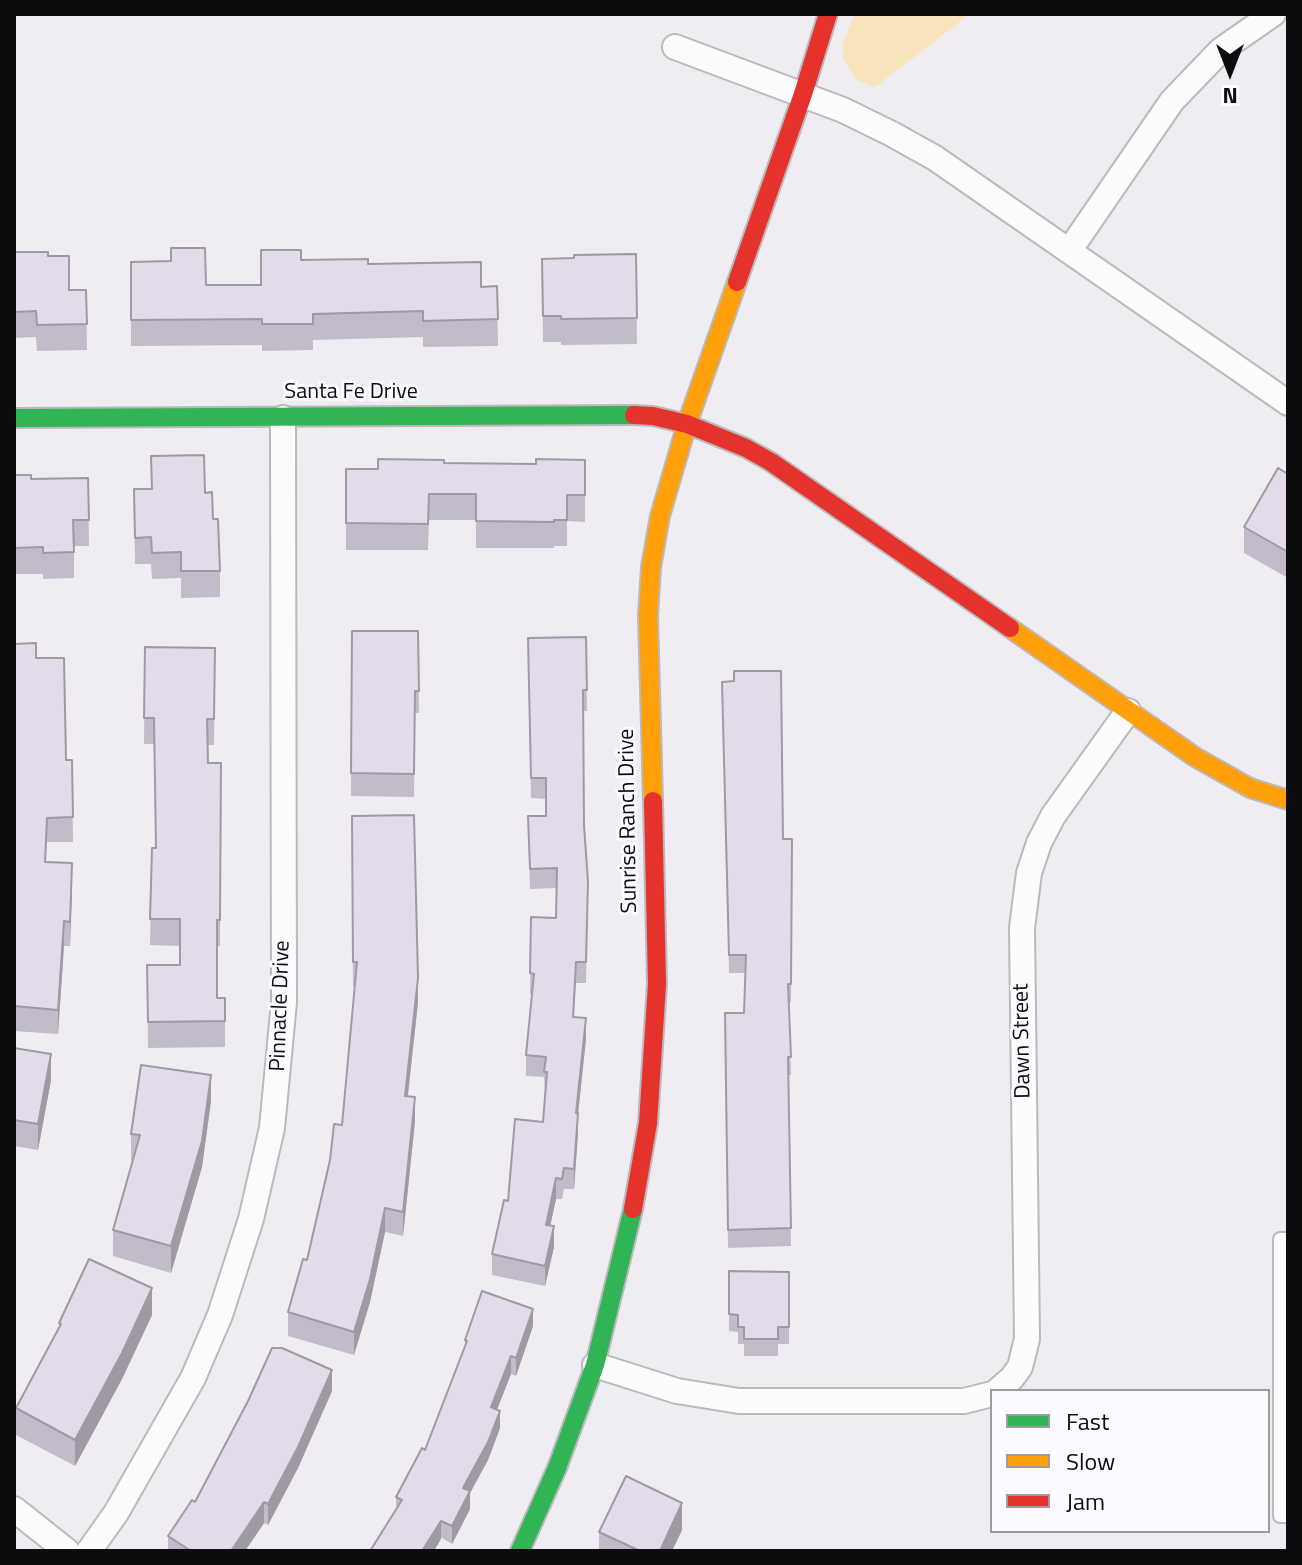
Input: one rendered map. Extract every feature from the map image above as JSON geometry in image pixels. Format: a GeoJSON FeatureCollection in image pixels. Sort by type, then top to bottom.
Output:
{"type":"FeatureCollection","features":[{"type":"Feature","properties":{"kind":"street","name":"Sunrise Ranch Drive"},"geometry":{"type":"LineString","coordinates":[[520,1551],[557,1468],[595,1365],[624,1253],[648,1123],[657,984],[650,591],[660,516],[687,424],[828,14]]}},
{"type":"Feature","properties":{"kind":"street"},"geometry":{"type":"LineString","coordinates":[[1069,251],[1172,101],[1221,50],[1273,14]]}},
{"type":"Feature","properties":{"kind":"street"},"geometry":{"type":"LineString","coordinates":[[675,47],[803,94],[881,128],[935,158],[1288,403]]}},
{"type":"Feature","properties":{"kind":"street","name":"Santa Fe Drive"},"geometry":{"type":"LineString","coordinates":[[14,418],[632,415],[653,416],[687,424],[736,443],[771,462],[1222,774],[1250,788],[1288,800]]}},
{"type":"Feature","properties":{"kind":"street","name":"Pinnacle Drive"},"geometry":{"type":"LineString","coordinates":[[89,1551],[124,1499],[193,1378],[220,1315],[251,1219],[272,1128],[284,1002],[283,418]]}},
{"type":"Feature","properties":{"kind":"street","name":"Dawn Street"},"geometry":{"type":"LineString","coordinates":[[999,1389],[1020,1367],[1027,1339],[1022,928],[1029,873],[1039,843],[1053,816],[1128,711]]}},
{"type":"Feature","properties":{"kind":"street"},"geometry":{"type":"LineString","coordinates":[[595,1365],[677,1391],[739,1401],[964,1401],[990,1394]]}},
{"type":"Feature","properties":{"kind":"street"},"geometry":{"type":"LineString","coordinates":[[14,1509],[67,1551]]}},
{"type":"Feature","properties":{"kind":"lane"},"geometry":{"type":"LineString","coordinates":[[1288,1239],[1280,1239],[1280,1516],[1288,1516]]}},
{"type":"Feature","properties":{"kind":"shaded area"},"geometry":{"type":"Polygon","coordinates":[[[854,14],[970,14],[874,88],[855,78],[843,58],[843,43],[854,14]]]}},
{"type":"Feature","properties":{"kind":"building"},"geometry":{"type":"Polygon","coordinates":[[[171,248],[205,248],[206,285],[261,285],[261,250],[301,250],[301,260],[368,259],[368,264],[481,262],[481,287],[497,286],[498,319],[423,321],[423,311],[313,314],[313,324],[262,324],[262,319],[131,320],[131,262],[171,261],[171,248]]]}},
{"type":"Feature","properties":{"kind":"building"},"geometry":{"type":"Polygon","coordinates":[[[14,252],[48,252],[48,256],[69,256],[69,290],[86,290],[87,324],[37,325],[36,311],[14,312],[14,252]]]}},
{"type":"Feature","properties":{"kind":"building"},"geometry":{"type":"Polygon","coordinates":[[[636,254],[637,318],[561,319],[561,316],[543,316],[542,259],[636,254]]]}},
{"type":"Feature","properties":{"kind":"building"},"geometry":{"type":"Polygon","coordinates":[[[204,455],[205,493],[212,492],[213,519],[218,519],[220,571],[181,571],[181,552],[152,553],[151,537],[135,538],[134,489],[152,489],[151,456],[204,455]]]}},
{"type":"Feature","properties":{"kind":"building"},"geometry":{"type":"Polygon","coordinates":[[[378,459],[536,464],[536,459],[585,460],[585,495],[567,495],[567,520],[554,522],[476,521],[476,494],[429,494],[428,524],[346,523],[346,469],[378,469],[378,459]]]}},
{"type":"Feature","properties":{"kind":"building"},"geometry":{"type":"Polygon","coordinates":[[[1278,468],[1288,474],[1288,552],[1244,527],[1278,468]]]}},
{"type":"Feature","properties":{"kind":"building"},"geometry":{"type":"Polygon","coordinates":[[[14,475],[31,475],[31,479],[88,478],[89,520],[73,520],[74,552],[43,553],[43,547],[14,548],[14,475]]]}},
{"type":"Feature","properties":{"kind":"building"},"geometry":{"type":"Polygon","coordinates":[[[352,631],[418,631],[419,691],[415,691],[414,774],[351,773],[352,631]]]}},
{"type":"Feature","properties":{"kind":"building"},"geometry":{"type":"Polygon","coordinates":[[[586,637],[587,690],[583,690],[584,825],[588,882],[586,962],[576,962],[573,1017],[586,1018],[576,1113],[574,1169],[564,1168],[562,1179],[556,1178],[546,1225],[554,1226],[545,1266],[492,1254],[504,1200],[508,1201],[515,1119],[543,1122],[546,1057],[526,1055],[534,974],[530,973],[531,917],[556,918],[557,868],[530,869],[528,816],[546,816],[546,778],[531,778],[528,638],[586,637]]]}},
{"type":"Feature","properties":{"kind":"building"},"geometry":{"type":"Polygon","coordinates":[[[36,643],[36,658],[64,658],[66,760],[72,760],[73,817],[47,818],[45,862],[72,863],[70,922],[64,921],[58,1010],[14,1006],[14,644],[36,643]]]}},
{"type":"Feature","properties":{"kind":"building"},"geometry":{"type":"Polygon","coordinates":[[[145,647],[215,648],[214,719],[207,719],[208,763],[221,763],[217,998],[225,998],[225,1021],[148,1022],[147,965],[180,965],[180,919],[150,919],[152,848],[156,848],[154,718],[144,718],[145,647]]]}},
{"type":"Feature","properties":{"kind":"building"},"geometry":{"type":"Polygon","coordinates":[[[734,671],[781,671],[783,839],[792,839],[791,984],[788,984],[791,1228],[728,1230],[725,1013],[744,1013],[746,955],[729,955],[722,682],[734,681],[734,671]]]}},
{"type":"Feature","properties":{"kind":"building"},"geometry":{"type":"Polygon","coordinates":[[[414,815],[418,978],[405,1096],[415,1097],[403,1212],[385,1208],[370,1279],[354,1332],[288,1312],[303,1259],[307,1260],[330,1160],[334,1124],[342,1125],[357,962],[353,962],[352,816],[414,815]]]}},
{"type":"Feature","properties":{"kind":"building"},"geometry":{"type":"Polygon","coordinates":[[[14,1048],[51,1054],[38,1124],[14,1120],[14,1048]]]}},
{"type":"Feature","properties":{"kind":"building"},"geometry":{"type":"Polygon","coordinates":[[[141,1065],[211,1075],[202,1141],[171,1246],[113,1230],[140,1135],[131,1134],[141,1065]]]}},
{"type":"Feature","properties":{"kind":"building"},"geometry":{"type":"Polygon","coordinates":[[[89,1259],[152,1288],[122,1353],[75,1440],[16,1408],[61,1324],[89,1259]]]}},
{"type":"Feature","properties":{"kind":"building"},"geometry":{"type":"Polygon","coordinates":[[[729,1271],[789,1272],[789,1327],[778,1327],[778,1339],[744,1339],[744,1327],[738,1327],[738,1315],[729,1314],[729,1271]]]}},
{"type":"Feature","properties":{"kind":"building"},"geometry":{"type":"Polygon","coordinates":[[[482,1291],[533,1309],[516,1358],[511,1356],[491,1407],[500,1411],[488,1442],[463,1488],[470,1491],[452,1526],[441,1521],[422,1551],[370,1551],[402,1500],[396,1497],[422,1448],[425,1450],[467,1341],[482,1291]]]}},
{"type":"Feature","properties":{"kind":"building"},"geometry":{"type":"Polygon","coordinates":[[[272,1348],[282,1348],[332,1370],[298,1447],[268,1504],[264,1502],[231,1551],[191,1551],[168,1536],[192,1500],[195,1502],[272,1348]]]}},
{"type":"Feature","properties":{"kind":"building"},"geometry":{"type":"Polygon","coordinates":[[[626,1476],[682,1503],[660,1551],[640,1551],[599,1532],[626,1476]]]}},
{"type":"Feature","properties":{"kind":"traffic: fast"},"geometry":{"type":"LineString","coordinates":[[14,418],[634,415]]}},
{"type":"Feature","properties":{"kind":"traffic: fast"},"geometry":{"type":"LineString","coordinates":[[520,1551],[557,1468],[595,1365],[633,1209]]}},
{"type":"Feature","properties":{"kind":"traffic: slow"},"geometry":{"type":"LineString","coordinates":[[653,801],[648,616],[651,567],[660,516],[687,424],[737,282]]}},
{"type":"Feature","properties":{"kind":"traffic: slow"},"geometry":{"type":"LineString","coordinates":[[1010,628],[1195,757],[1250,788],[1288,800]]}},
{"type":"Feature","properties":{"kind":"traffic: jam"},"geometry":{"type":"LineString","coordinates":[[737,282],[828,14]]}},
{"type":"Feature","properties":{"kind":"traffic: jam"},"geometry":{"type":"LineString","coordinates":[[634,415],[687,424],[746,448],[771,462],[1010,628]]}},
{"type":"Feature","properties":{"kind":"traffic: jam"},"geometry":{"type":"LineString","coordinates":[[633,1209],[648,1123],[657,984],[653,801]]}}]}
